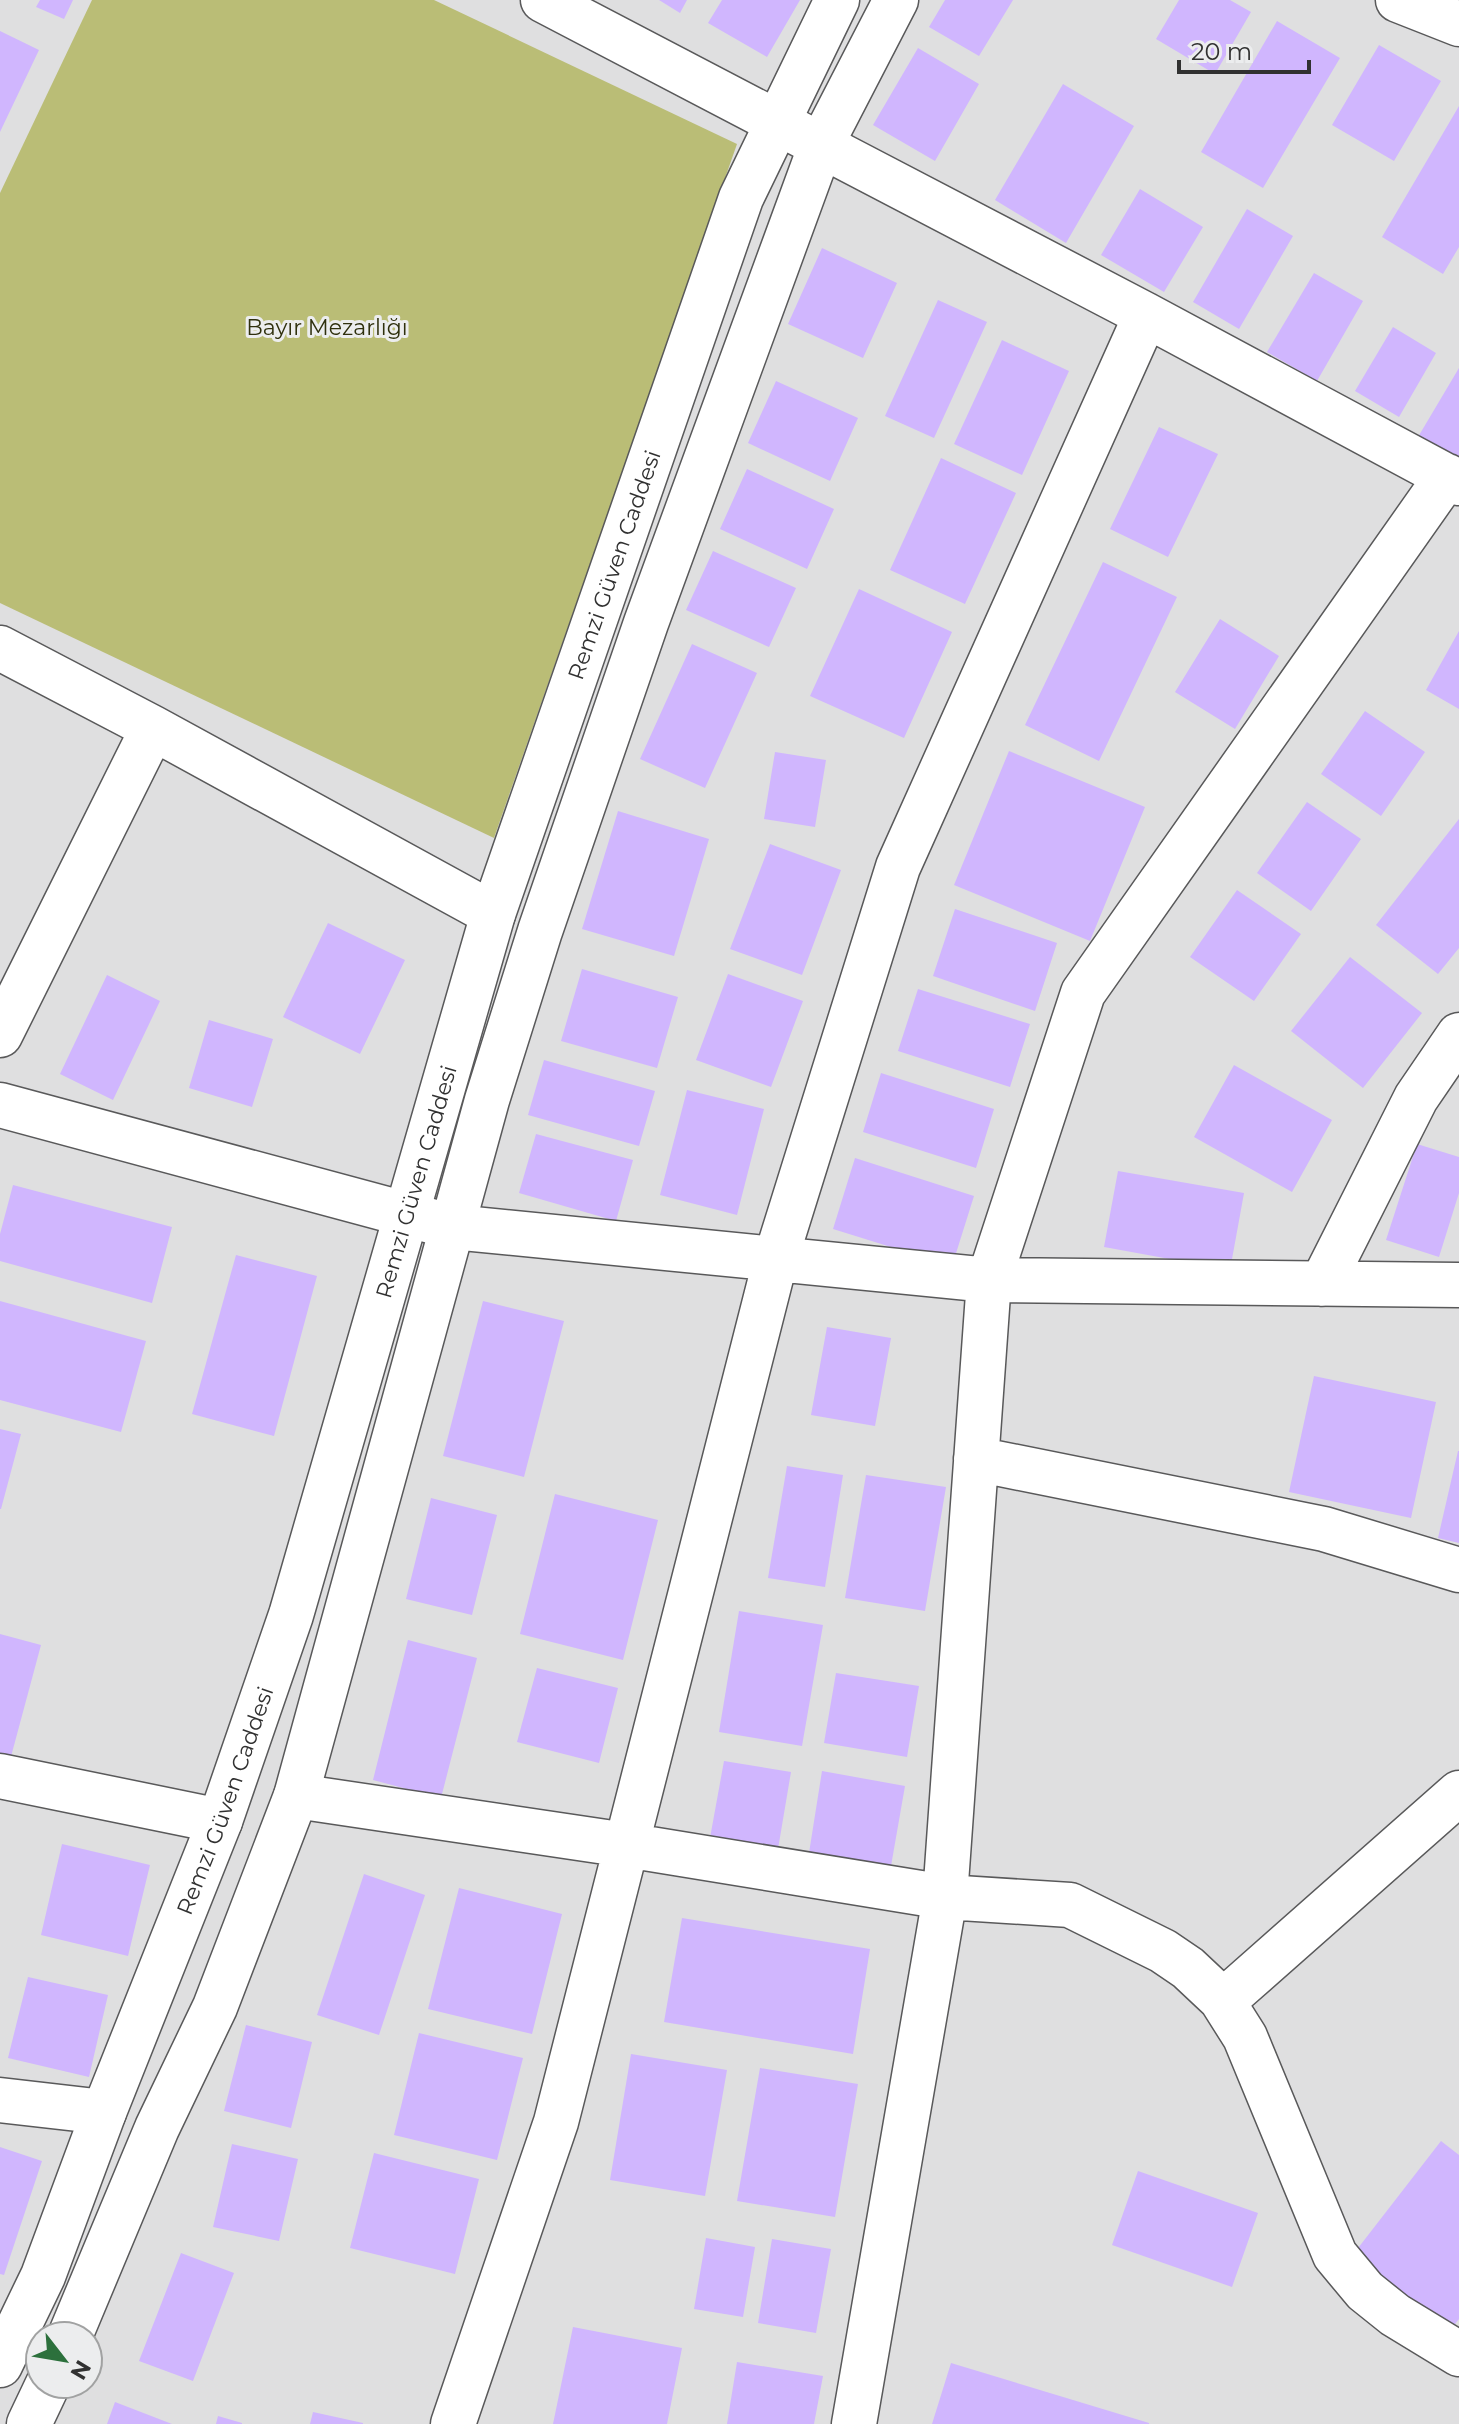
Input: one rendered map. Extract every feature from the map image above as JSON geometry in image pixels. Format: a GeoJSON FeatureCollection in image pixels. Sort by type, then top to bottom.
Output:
{"type":"FeatureCollection","features":[{"type":"Feature","properties":{"kind":"street"},"geometry":{"type":"LineString","coordinates":[[543,0],[1453,479],[1083,993],[989,1280],[945,1897],[854,2424]]}},
{"type":"Feature","properties":{"kind":"street","name":"Remzi Güven Caddesi"},"geometry":{"type":"LineString","coordinates":[[0,2365],[43,2276],[104,2112],[220,1821],[291,1615],[493,914],[741,198],[837,0]]}},
{"type":"Feature","properties":{"kind":"street","name":"Remzi Güven Caddesi"},"geometry":{"type":"LineString","coordinates":[[77,2320],[157,2128],[215,2007],[296,1796],[487,1100],[540,931],[646,623],[821,145],[896,0]]}},
{"type":"Feature","properties":{"kind":"street"},"geometry":{"type":"LineString","coordinates":[[1398,0],[1459,24]]}},
{"type":"Feature","properties":{"kind":"street"},"geometry":{"type":"LineString","coordinates":[[453,2424],[556,2122],[776,1258],[898,867],[1146,315]]}},
{"type":"Feature","properties":{"kind":"street"},"geometry":{"type":"LineString","coordinates":[[0,648],[493,914]]}},
{"type":"Feature","properties":{"kind":"street"},"geometry":{"type":"LineString","coordinates":[[0,1035],[153,728]]}},
{"type":"Feature","properties":{"kind":"street"},"geometry":{"type":"LineString","coordinates":[[1322,1284],[1416,1098],[1459,1035]]}},
{"type":"Feature","properties":{"kind":"street"},"geometry":{"type":"LineString","coordinates":[[0,1105],[453,1227],[989,1280],[1459,1285]]}},
{"type":"Feature","properties":{"kind":"street"},"geometry":{"type":"LineString","coordinates":[[976,1459],[1324,1529],[1459,1570]]}},
{"type":"Feature","properties":{"kind":"street"},"geometry":{"type":"LineString","coordinates":[[0,1776],[220,1821]]}},
{"type":"Feature","properties":{"kind":"street"},"geometry":{"type":"LineString","coordinates":[[1221,1999],[1237,1989],[1459,1793]]}},
{"type":"Feature","properties":{"kind":"street"},"geometry":{"type":"LineString","coordinates":[[296,1796],[945,1897],[1070,1905],[1163,1951],[1188,1968],[1221,1999],[1245,2037],[1335,2255],[1365,2291],[1395,2315],[1459,2354]]}},
{"type":"Feature","properties":{"kind":"street"},"geometry":{"type":"LineString","coordinates":[[0,2100],[104,2112]]}},
{"type":"Feature","properties":{"kind":"street"},"geometry":{"type":"LineString","coordinates":[[29,2424],[40,2400]]}},
{"type":"Feature","properties":{"kind":"green space","name":"Bayır Mezarlığı"},"geometry":{"type":"Polygon","coordinates":[[[92,0],[434,0],[737,144],[494,838],[0,603],[0,193],[92,0]]]}},
{"type":"Feature","properties":{"kind":"building"},"geometry":{"type":"Polygon","coordinates":[[[40,0],[73,0],[64,19],[36,7],[40,0]]]}},
{"type":"Feature","properties":{"kind":"building"},"geometry":{"type":"Polygon","coordinates":[[[659,0],[687,0],[680,13],[659,0]]]}},
{"type":"Feature","properties":{"kind":"building"},"geometry":{"type":"Polygon","coordinates":[[[722,0],[800,0],[767,57],[708,23],[722,0]]]}},
{"type":"Feature","properties":{"kind":"building"},"geometry":{"type":"Polygon","coordinates":[[[945,0],[1013,0],[979,56],[929,27],[945,0]]]}},
{"type":"Feature","properties":{"kind":"building"},"geometry":{"type":"Polygon","coordinates":[[[1179,0],[1230,0],[1251,12],[1215,74],[1156,39],[1179,0]]]}},
{"type":"Feature","properties":{"kind":"building"},"geometry":{"type":"Polygon","coordinates":[[[1277,21],[1340,58],[1263,188],[1201,152],[1277,21]]]}},
{"type":"Feature","properties":{"kind":"building"},"geometry":{"type":"Polygon","coordinates":[[[0,31],[39,50],[0,132],[0,31]]]}},
{"type":"Feature","properties":{"kind":"building"},"geometry":{"type":"Polygon","coordinates":[[[1379,45],[1441,81],[1394,161],[1332,125],[1379,45]]]}},
{"type":"Feature","properties":{"kind":"building"},"geometry":{"type":"Polygon","coordinates":[[[918,48],[979,84],[935,161],[873,125],[918,48]]]}},
{"type":"Feature","properties":{"kind":"building"},"geometry":{"type":"Polygon","coordinates":[[[1063,84],[1134,126],[1066,243],[995,200],[1063,84]]]}},
{"type":"Feature","properties":{"kind":"building"},"geometry":{"type":"Polygon","coordinates":[[[1459,106],[1459,247],[1443,274],[1382,237],[1459,106]]]}},
{"type":"Feature","properties":{"kind":"building"},"geometry":{"type":"Polygon","coordinates":[[[1140,189],[1203,227],[1164,292],[1101,255],[1140,189]]]}},
{"type":"Feature","properties":{"kind":"building"},"geometry":{"type":"Polygon","coordinates":[[[1247,209],[1293,236],[1239,329],[1193,302],[1247,209]]]}},
{"type":"Feature","properties":{"kind":"building"},"geometry":{"type":"Polygon","coordinates":[[[822,248],[897,283],[863,358],[788,324],[822,248]]]}},
{"type":"Feature","properties":{"kind":"building"},"geometry":{"type":"Polygon","coordinates":[[[1314,273],[1363,301],[1317,381],[1267,352],[1314,273]]]}},
{"type":"Feature","properties":{"kind":"building"},"geometry":{"type":"Polygon","coordinates":[[[938,300],[987,322],[934,438],[885,416],[938,300]]]}},
{"type":"Feature","properties":{"kind":"building"},"geometry":{"type":"Polygon","coordinates":[[[1393,327],[1436,353],[1399,417],[1355,391],[1393,327]]]}},
{"type":"Feature","properties":{"kind":"building"},"geometry":{"type":"Polygon","coordinates":[[[1002,340],[1069,371],[1022,475],[954,444],[1002,340]]]}},
{"type":"Feature","properties":{"kind":"building"},"geometry":{"type":"Polygon","coordinates":[[[1459,368],[1459,461],[1418,437],[1459,368]]]}},
{"type":"Feature","properties":{"kind":"building"},"geometry":{"type":"Polygon","coordinates":[[[776,381],[858,418],[830,481],[748,443],[776,381]]]}},
{"type":"Feature","properties":{"kind":"building"},"geometry":{"type":"Polygon","coordinates":[[[1159,427],[1218,454],[1168,557],[1110,529],[1159,427]]]}},
{"type":"Feature","properties":{"kind":"building"},"geometry":{"type":"Polygon","coordinates":[[[941,458],[1016,493],[965,604],[890,570],[941,458]]]}},
{"type":"Feature","properties":{"kind":"building"},"geometry":{"type":"Polygon","coordinates":[[[747,469],[834,509],[807,569],[720,529],[747,469]]]}},
{"type":"Feature","properties":{"kind":"building"},"geometry":{"type":"Polygon","coordinates":[[[713,551],[796,588],[769,647],[686,610],[713,551]]]}},
{"type":"Feature","properties":{"kind":"building"},"geometry":{"type":"Polygon","coordinates":[[[1103,562],[1177,597],[1099,761],[1025,725],[1103,562]]]}},
{"type":"Feature","properties":{"kind":"building"},"geometry":{"type":"Polygon","coordinates":[[[859,589],[952,632],[904,738],[810,696],[859,589]]]}},
{"type":"Feature","properties":{"kind":"building"},"geometry":{"type":"Polygon","coordinates":[[[1220,619],[1279,656],[1235,729],[1175,692],[1220,619]]]}},
{"type":"Feature","properties":{"kind":"building"},"geometry":{"type":"Polygon","coordinates":[[[1459,631],[1459,709],[1426,690],[1459,631]]]}},
{"type":"Feature","properties":{"kind":"building"},"geometry":{"type":"Polygon","coordinates":[[[692,644],[757,673],[705,788],[640,759],[692,644]]]}},
{"type":"Feature","properties":{"kind":"building"},"geometry":{"type":"Polygon","coordinates":[[[1365,711],[1425,752],[1381,816],[1321,774],[1365,711]]]}},
{"type":"Feature","properties":{"kind":"building"},"geometry":{"type":"Polygon","coordinates":[[[1009,751],[1145,807],[1090,941],[954,885],[1009,751]]]}},
{"type":"Feature","properties":{"kind":"building"},"geometry":{"type":"Polygon","coordinates":[[[775,752],[826,760],[815,827],[764,819],[775,752]]]}},
{"type":"Feature","properties":{"kind":"building"},"geometry":{"type":"Polygon","coordinates":[[[1307,802],[1361,839],[1311,911],[1257,873],[1307,802]]]}},
{"type":"Feature","properties":{"kind":"building"},"geometry":{"type":"Polygon","coordinates":[[[618,811],[709,839],[674,956],[582,929],[618,811]]]}},
{"type":"Feature","properties":{"kind":"building"},"geometry":{"type":"Polygon","coordinates":[[[1459,819],[1459,948],[1438,974],[1376,925],[1459,819]]]}},
{"type":"Feature","properties":{"kind":"building"},"geometry":{"type":"Polygon","coordinates":[[[770,844],[841,870],[802,975],[730,949],[770,844]]]}},
{"type":"Feature","properties":{"kind":"building"},"geometry":{"type":"Polygon","coordinates":[[[1237,890],[1301,934],[1254,1001],[1190,957],[1237,890]]]}},
{"type":"Feature","properties":{"kind":"building"},"geometry":{"type":"Polygon","coordinates":[[[955,909],[1057,943],[1035,1011],[933,976],[955,909]]]}},
{"type":"Feature","properties":{"kind":"building"},"geometry":{"type":"Polygon","coordinates":[[[328,923],[405,960],[360,1054],[283,1017],[328,923]]]}},
{"type":"Feature","properties":{"kind":"building"},"geometry":{"type":"Polygon","coordinates":[[[1350,957],[1422,1013],[1363,1088],[1291,1031],[1350,957]]]}},
{"type":"Feature","properties":{"kind":"building"},"geometry":{"type":"Polygon","coordinates":[[[582,969],[678,997],[657,1068],[561,1041],[582,969]]]}},
{"type":"Feature","properties":{"kind":"building"},"geometry":{"type":"Polygon","coordinates":[[[728,974],[803,1001],[771,1087],[696,1060],[728,974]]]}},
{"type":"Feature","properties":{"kind":"building"},"geometry":{"type":"Polygon","coordinates":[[[107,975],[160,1001],[113,1100],[60,1074],[107,975]]]}},
{"type":"Feature","properties":{"kind":"building"},"geometry":{"type":"Polygon","coordinates":[[[918,989],[1030,1024],[1010,1087],[898,1051],[918,989]]]}},
{"type":"Feature","properties":{"kind":"building"},"geometry":{"type":"Polygon","coordinates":[[[209,1020],[273,1039],[252,1107],[189,1088],[209,1020]]]}},
{"type":"Feature","properties":{"kind":"building"},"geometry":{"type":"Polygon","coordinates":[[[544,1060],[655,1091],[639,1146],[528,1115],[544,1060]]]}},
{"type":"Feature","properties":{"kind":"building"},"geometry":{"type":"Polygon","coordinates":[[[1234,1065],[1332,1120],[1292,1192],[1194,1137],[1234,1065]]]}},
{"type":"Feature","properties":{"kind":"building"},"geometry":{"type":"Polygon","coordinates":[[[881,1073],[994,1109],[976,1168],[863,1132],[881,1073]]]}},
{"type":"Feature","properties":{"kind":"building"},"geometry":{"type":"Polygon","coordinates":[[[687,1090],[764,1109],[737,1215],[660,1195],[687,1090]]]}},
{"type":"Feature","properties":{"kind":"building"},"geometry":{"type":"Polygon","coordinates":[[[536,1134],[633,1160],[616,1221],[519,1193],[536,1134]]]}},
{"type":"Feature","properties":{"kind":"building"},"geometry":{"type":"Polygon","coordinates":[[[1417,1144],[1459,1157],[1459,1193],[1439,1257],[1386,1240],[1417,1144]]]}},
{"type":"Feature","properties":{"kind":"building"},"geometry":{"type":"Polygon","coordinates":[[[855,1158],[974,1196],[952,1266],[833,1229],[855,1158]]]}},
{"type":"Feature","properties":{"kind":"building"},"geometry":{"type":"Polygon","coordinates":[[[1118,1171],[1244,1193],[1230,1270],[1104,1247],[1118,1171]]]}},
{"type":"Feature","properties":{"kind":"building"},"geometry":{"type":"Polygon","coordinates":[[[13,1185],[172,1227],[152,1303],[0,1261],[0,1234],[13,1185]]]}},
{"type":"Feature","properties":{"kind":"building"},"geometry":{"type":"Polygon","coordinates":[[[236,1255],[317,1276],[274,1436],[192,1414],[236,1255]]]}},
{"type":"Feature","properties":{"kind":"building"},"geometry":{"type":"Polygon","coordinates":[[[0,1301],[146,1341],[121,1432],[0,1400],[0,1301]]]}},
{"type":"Feature","properties":{"kind":"building"},"geometry":{"type":"Polygon","coordinates":[[[483,1301],[564,1321],[524,1477],[443,1456],[483,1301]]]}},
{"type":"Feature","properties":{"kind":"building"},"geometry":{"type":"Polygon","coordinates":[[[827,1327],[891,1338],[875,1426],[811,1415],[827,1327]]]}},
{"type":"Feature","properties":{"kind":"building"},"geometry":{"type":"Polygon","coordinates":[[[1314,1376],[1436,1402],[1411,1518],[1289,1492],[1314,1376]]]}},
{"type":"Feature","properties":{"kind":"building"},"geometry":{"type":"Polygon","coordinates":[[[0,1429],[21,1434],[1,1509],[0,1509],[0,1429]]]}},
{"type":"Feature","properties":{"kind":"building"},"geometry":{"type":"Polygon","coordinates":[[[1459,1451],[1459,1543],[1438,1538],[1459,1451]]]}},
{"type":"Feature","properties":{"kind":"building"},"geometry":{"type":"Polygon","coordinates":[[[787,1466],[843,1475],[825,1587],[768,1578],[787,1466]]]}},
{"type":"Feature","properties":{"kind":"building"},"geometry":{"type":"Polygon","coordinates":[[[866,1475],[946,1487],[925,1611],[845,1598],[866,1475]]]}},
{"type":"Feature","properties":{"kind":"building"},"geometry":{"type":"Polygon","coordinates":[[[555,1494],[658,1520],[623,1660],[520,1634],[555,1494]]]}},
{"type":"Feature","properties":{"kind":"building"},"geometry":{"type":"Polygon","coordinates":[[[431,1498],[497,1515],[472,1615],[406,1599],[431,1498]]]}},
{"type":"Feature","properties":{"kind":"building"},"geometry":{"type":"Polygon","coordinates":[[[739,1611],[823,1625],[802,1746],[719,1732],[739,1611]]]}},
{"type":"Feature","properties":{"kind":"building"},"geometry":{"type":"Polygon","coordinates":[[[0,1634],[41,1645],[9,1764],[0,1762],[0,1634]]]}},
{"type":"Feature","properties":{"kind":"building"},"geometry":{"type":"Polygon","coordinates":[[[408,1640],[477,1658],[441,1798],[373,1780],[408,1640]]]}},
{"type":"Feature","properties":{"kind":"building"},"geometry":{"type":"Polygon","coordinates":[[[537,1668],[618,1688],[599,1763],[517,1742],[537,1668]]]}},
{"type":"Feature","properties":{"kind":"building"},"geometry":{"type":"Polygon","coordinates":[[[836,1673],[919,1686],[907,1757],[824,1743],[836,1673]]]}},
{"type":"Feature","properties":{"kind":"building"},"geometry":{"type":"Polygon","coordinates":[[[724,1761],[791,1772],[778,1849],[710,1838],[724,1761]]]}},
{"type":"Feature","properties":{"kind":"building"},"geometry":{"type":"Polygon","coordinates":[[[822,1771],[905,1786],[891,1866],[809,1853],[822,1771]]]}},
{"type":"Feature","properties":{"kind":"building"},"geometry":{"type":"Polygon","coordinates":[[[62,1844],[150,1865],[128,1956],[41,1935],[62,1844]]]}},
{"type":"Feature","properties":{"kind":"building"},"geometry":{"type":"Polygon","coordinates":[[[364,1874],[425,1895],[379,2035],[317,2015],[364,1874]]]}},
{"type":"Feature","properties":{"kind":"building"},"geometry":{"type":"Polygon","coordinates":[[[459,1888],[562,1914],[532,2034],[428,2009],[459,1888]]]}},
{"type":"Feature","properties":{"kind":"building"},"geometry":{"type":"Polygon","coordinates":[[[682,1918],[870,1949],[853,2054],[664,2022],[682,1918]]]}},
{"type":"Feature","properties":{"kind":"building"},"geometry":{"type":"Polygon","coordinates":[[[28,1977],[108,1995],[89,2077],[8,2058],[28,1977]]]}},
{"type":"Feature","properties":{"kind":"building"},"geometry":{"type":"Polygon","coordinates":[[[246,2025],[312,2042],[291,2128],[224,2111],[246,2025]]]}},
{"type":"Feature","properties":{"kind":"building"},"geometry":{"type":"Polygon","coordinates":[[[419,2033],[523,2058],[497,2160],[394,2135],[419,2033]]]}},
{"type":"Feature","properties":{"kind":"building"},"geometry":{"type":"Polygon","coordinates":[[[631,2054],[727,2070],[705,2196],[610,2180],[631,2054]]]}},
{"type":"Feature","properties":{"kind":"building"},"geometry":{"type":"Polygon","coordinates":[[[760,2068],[858,2084],[835,2217],[737,2201],[760,2068]]]}},
{"type":"Feature","properties":{"kind":"building"},"geometry":{"type":"Polygon","coordinates":[[[1441,2141],[1459,2155],[1459,2319],[1445,2337],[1348,2261],[1441,2141]]]}},
{"type":"Feature","properties":{"kind":"building"},"geometry":{"type":"Polygon","coordinates":[[[232,2144],[298,2159],[279,2241],[213,2227],[232,2144]]]}},
{"type":"Feature","properties":{"kind":"building"},"geometry":{"type":"Polygon","coordinates":[[[0,2147],[42,2161],[4,2275],[0,2274],[0,2147]]]}},
{"type":"Feature","properties":{"kind":"building"},"geometry":{"type":"Polygon","coordinates":[[[374,2153],[479,2179],[455,2274],[350,2248],[374,2153]]]}},
{"type":"Feature","properties":{"kind":"building"},"geometry":{"type":"Polygon","coordinates":[[[1138,2171],[1258,2213],[1232,2287],[1112,2245],[1138,2171]]]}},
{"type":"Feature","properties":{"kind":"building"},"geometry":{"type":"Polygon","coordinates":[[[706,2238],[755,2247],[743,2317],[694,2309],[706,2238]]]}},
{"type":"Feature","properties":{"kind":"building"},"geometry":{"type":"Polygon","coordinates":[[[772,2239],[831,2249],[816,2333],[758,2323],[772,2239]]]}},
{"type":"Feature","properties":{"kind":"building"},"geometry":{"type":"Polygon","coordinates":[[[181,2253],[234,2273],[193,2381],[139,2361],[181,2253]]]}},
{"type":"Feature","properties":{"kind":"building"},"geometry":{"type":"Polygon","coordinates":[[[573,2327],[682,2348],[667,2424],[553,2424],[573,2327]]]}},
{"type":"Feature","properties":{"kind":"building"},"geometry":{"type":"Polygon","coordinates":[[[737,2362],[823,2376],[814,2424],[727,2424],[737,2362]]]}},
{"type":"Feature","properties":{"kind":"building"},"geometry":{"type":"Polygon","coordinates":[[[951,2363],[1149,2423],[1149,2424],[932,2424],[951,2363]]]}},
{"type":"Feature","properties":{"kind":"building"},"geometry":{"type":"Polygon","coordinates":[[[115,2402],[172,2424],[107,2424],[115,2402]]]}},
{"type":"Feature","properties":{"kind":"building"},"geometry":{"type":"Polygon","coordinates":[[[313,2412],[363,2423],[363,2424],[310,2424],[313,2412]]]}},
{"type":"Feature","properties":{"kind":"building"},"geometry":{"type":"Polygon","coordinates":[[[218,2416],[242,2423],[242,2424],[216,2424],[218,2416]]]}}]}
